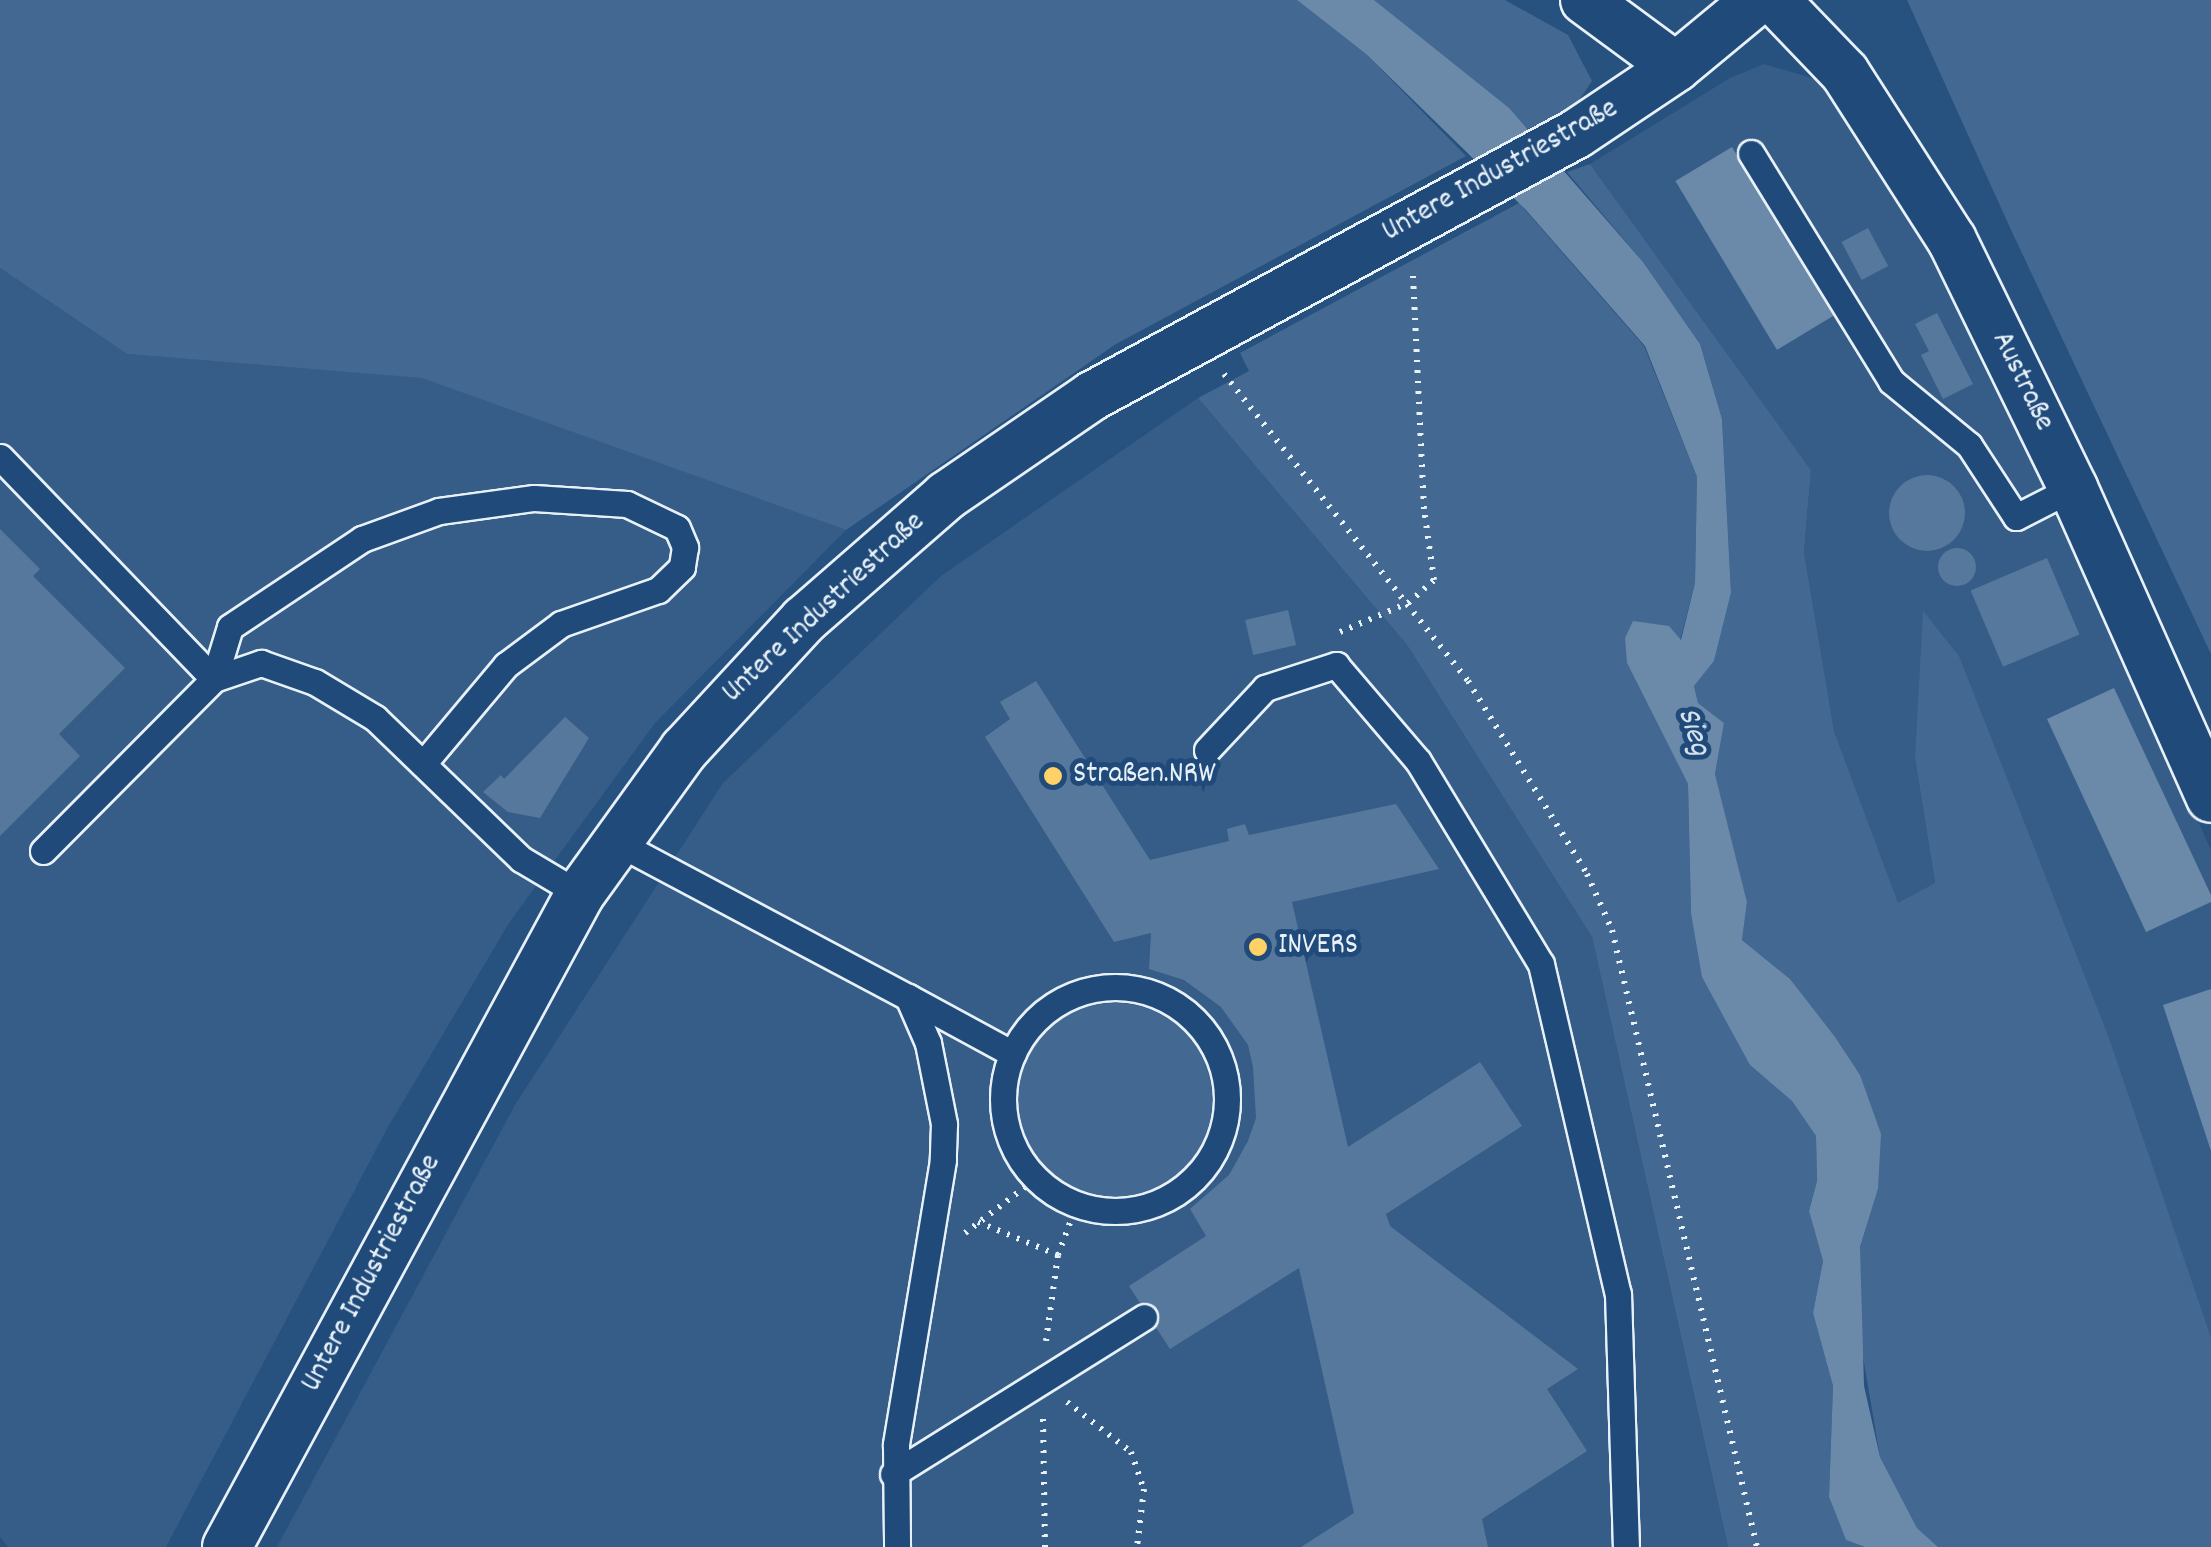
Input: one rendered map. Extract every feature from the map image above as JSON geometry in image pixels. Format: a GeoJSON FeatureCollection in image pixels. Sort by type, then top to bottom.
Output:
{"type":"FeatureCollection","features":[{"type":"Feature","properties":{"kind":"street"},"geometry":{"type":"LineString","coordinates":[[1586,0],[1676,67]]}},
{"type":"Feature","properties":{"kind":"street","name":"Untere Industriestraße"},"geometry":{"type":"LineString","coordinates":[[227,1547],[580,894],[732,694],[886,545],[1006,452],[1195,338],[1576,134],[1676,67],[1757,0]]}},
{"type":"Feature","properties":{"kind":"street","name":"Austraße"},"geometry":{"type":"LineString","coordinates":[[1774,0],[1845,73],[1952,240],[2073,488],[2211,798]]}},
{"type":"Feature","properties":{"kind":"lane"},"geometry":{"type":"LineString","coordinates":[[1752,153],[1891,382],[1970,444],[2016,518],[2073,488]]}},
{"type":"Feature","properties":{"kind":"lane"},"geometry":{"type":"LineString","coordinates":[[0,457],[214,678]]}},
{"type":"Feature","properties":{"kind":"lane"},"geometry":{"type":"LineString","coordinates":[[43,851],[214,678],[230,627],[362,539],[439,511],[534,498],[626,504],[677,528],[685,547],[682,568],[658,590],[561,624],[506,665],[423,764]]}},
{"type":"Feature","properties":{"kind":"lane"},"geometry":{"type":"LineString","coordinates":[[214,678],[261,663],[314,682],[375,718],[521,858],[580,894]]}},
{"type":"Feature","properties":{"kind":"lane"},"geometry":{"type":"LineString","coordinates":[[1208,750],[1265,688],[1336,665],[1418,761],[1541,964],[1618,1294],[1626,1547]]}},
{"type":"Feature","properties":{"kind":"lane"},"geometry":{"type":"LineString","coordinates":[[616,842],[1013,1054]]}},
{"type":"Feature","properties":{"kind":"lane"},"geometry":{"type":"LineString","coordinates":[[1129,987],[1166,998],[1196,1021],[1220,1056],[1227,1082],[1227,1113],[1216,1151],[1194,1180],[1164,1201],[1128,1212],[1087,1208],[1037,1178],[1008,1133],[1002,1094],[1013,1054],[1052,1006],[1088,989],[1129,987]]}},
{"type":"Feature","properties":{"kind":"lane"},"geometry":{"type":"LineString","coordinates":[[897,1547],[893,1474],[944,1124],[928,1043],[908,998]]}},
{"type":"Feature","properties":{"kind":"lane"},"geometry":{"type":"LineString","coordinates":[[893,1474],[1144,1317]]}},
{"type":"Feature","properties":{"kind":"path"},"geometry":{"type":"LineString","coordinates":[[1364,618],[1408,604],[1434,580],[1412,294]]}},
{"type":"Feature","properties":{"kind":"path"},"geometry":{"type":"LineString","coordinates":[[1195,338],[1468,681],[1538,791],[1612,930],[1757,1547]]}},
{"type":"Feature","properties":{"kind":"path"},"geometry":{"type":"LineString","coordinates":[[924,1264],[1037,1178]]}},
{"type":"Feature","properties":{"kind":"path"},"geometry":{"type":"LineString","coordinates":[[978,1222],[1058,1254]]}},
{"type":"Feature","properties":{"kind":"path"},"geometry":{"type":"LineString","coordinates":[[1041,1382],[1130,1452],[1144,1489],[1136,1547]]}},
{"type":"Feature","properties":{"kind":"shaded area"},"geometry":{"type":"Polygon","coordinates":[[[0,0],[1297,0],[1366,54],[1466,156],[1116,344],[846,530],[422,378],[127,354],[0,268],[0,0]]]}},
{"type":"Feature","properties":{"kind":"shaded area"},"geometry":{"type":"Polygon","coordinates":[[[1374,0],[1505,0],[1568,35],[1592,81],[1573,109],[1528,129],[1374,0]]]}},
{"type":"Feature","properties":{"kind":"shaded area"},"geometry":{"type":"Polygon","coordinates":[[[1907,0],[2211,0],[2211,654],[2011,230],[1907,0]]]}},
{"type":"Feature","properties":{"kind":"shaded area"},"geometry":{"type":"Polygon","coordinates":[[[1764,64],[1822,81],[1946,261],[2211,850],[2211,1338],[2188,1282],[1915,758],[1935,884],[1898,904],[1834,731],[1804,552],[1811,470],[1590,164],[1730,78],[1764,64]]]}},
{"type":"Feature","properties":{"kind":"shaded area"},"geometry":{"type":"Polygon","coordinates":[[[1590,164],[1811,470],[1804,552],[1834,731],[1898,903],[1935,883],[1915,758],[1923,611],[1959,656],[2109,1038],[2211,1338],[2211,1547],[1938,1547],[1917,1528],[1880,1457],[1858,1327],[1860,1247],[1878,1189],[1860,1075],[1790,979],[1742,940],[1747,902],[1715,774],[1724,723],[1698,703],[1694,686],[1714,661],[1731,593],[1722,419],[1700,344],[1643,262],[1567,172],[1590,164]]]}},
{"type":"Feature","properties":{"kind":"shaded area"},"geometry":{"type":"Polygon","coordinates":[[[1519,203],[1644,346],[1697,477],[1695,583],[1680,641],[1627,663],[1688,784],[1691,913],[1750,1065],[1792,1101],[1816,1136],[1817,1181],[1809,1211],[1823,1261],[1813,1313],[1833,1386],[1829,1497],[1846,1540],[1865,1547],[1728,1547],[1592,937],[1407,645],[1198,398],[1249,371],[1240,353],[1519,203]]]}},
{"type":"Feature","properties":{"kind":"shaded area"},"geometry":{"type":"Polygon","coordinates":[[[0,268],[127,354],[422,377],[846,530],[655,723],[509,923],[388,1127],[166,1547],[8,1547],[0,1537],[0,268]]]}},
{"type":"Feature","properties":{"kind":"shaded area"},"geometry":{"type":"Polygon","coordinates":[[[1198,398],[1407,645],[1592,937],[1728,1547],[277,1547],[515,1105],[723,783],[941,576],[1198,398]]]}},
{"type":"Feature","properties":{"kind":"shaded area"},"geometry":{"type":"Polygon","coordinates":[[[1115,1003],[1152,1011],[1183,1032],[1204,1063],[1212,1100],[1204,1137],[1183,1168],[1152,1189],[1115,1197],[1078,1189],[1047,1168],[1026,1137],[1018,1100],[1026,1063],[1047,1032],[1078,1011],[1115,1003]]]}},
{"type":"Feature","properties":{"kind":"water","name":"Sieg"},"geometry":{"type":"Polygon","coordinates":[[[1297,0],[1374,0],[1509,108],[1643,262],[1700,344],[1722,419],[1731,593],[1714,661],[1694,686],[1698,703],[1724,723],[1715,774],[1747,902],[1742,940],[1790,979],[1835,1037],[1860,1075],[1881,1134],[1878,1189],[1860,1247],[1864,1386],[1880,1457],[1917,1528],[1938,1547],[1865,1547],[1846,1540],[1829,1497],[1833,1386],[1813,1313],[1823,1261],[1809,1211],[1817,1181],[1816,1136],[1792,1101],[1750,1065],[1702,977],[1691,913],[1688,784],[1627,663],[1625,638],[1633,621],[1669,626],[1681,640],[1695,583],[1697,477],[1645,346],[1525,209],[1366,54],[1297,0]]]}},
{"type":"Feature","properties":{"kind":"water"},"geometry":{"type":"Polygon","coordinates":[[[1732,147],[1833,316],[1777,350],[1675,181],[1732,147]]]}},
{"type":"Feature","properties":{"kind":"water"},"geometry":{"type":"Polygon","coordinates":[[[2114,688],[2211,895],[2211,902],[2146,932],[2047,719],[2114,688]]]}},
{"type":"Feature","properties":{"kind":"water"},"geometry":{"type":"Polygon","coordinates":[[[2211,989],[2211,1151],[2163,1005],[2211,989]]]}},
{"type":"Feature","properties":{"kind":"building"},"geometry":{"type":"Polygon","coordinates":[[[1868,228],[1888,266],[1862,280],[1842,242],[1868,228]]]}},
{"type":"Feature","properties":{"kind":"building"},"geometry":{"type":"Polygon","coordinates":[[[1937,313],[1973,384],[1943,399],[1921,355],[1929,351],[1915,324],[1937,313]]]}},
{"type":"Feature","properties":{"kind":"building"},"geometry":{"type":"Polygon","coordinates":[[[1927,475],[1954,486],[1965,513],[1954,540],[1927,551],[1900,540],[1889,513],[1900,486],[1927,475]]]}},
{"type":"Feature","properties":{"kind":"building"},"geometry":{"type":"Polygon","coordinates":[[[0,529],[40,569],[33,576],[125,668],[59,734],[80,756],[0,836],[0,529]]]}},
{"type":"Feature","properties":{"kind":"building"},"geometry":{"type":"Polygon","coordinates":[[[1957,548],[1970,554],[1976,567],[1970,580],[1957,586],[1944,580],[1938,567],[1944,554],[1957,548]]]}},
{"type":"Feature","properties":{"kind":"building"},"geometry":{"type":"Polygon","coordinates":[[[2047,558],[2079,634],[2003,667],[1971,590],[2047,558]]]}},
{"type":"Feature","properties":{"kind":"building"},"geometry":{"type":"Polygon","coordinates":[[[1288,610],[1296,645],[1253,655],[1245,620],[1288,610]]]}},
{"type":"Feature","properties":{"kind":"building"},"geometry":{"type":"Polygon","coordinates":[[[1036,681],[1150,860],[1229,841],[1227,829],[1245,824],[1249,835],[1396,804],[1439,869],[1292,902],[1348,1147],[1480,1062],[1522,1126],[1386,1214],[1390,1226],[1578,1369],[1547,1389],[1587,1451],[1482,1519],[1488,1547],[1301,1547],[1354,1513],[1299,1268],[1170,1349],[1129,1286],[1206,1236],[1190,1209],[1229,1175],[1248,1141],[1256,1118],[1253,1067],[1248,1045],[1221,1007],[1184,980],[1149,969],[1151,933],[1114,942],[985,737],[1010,719],[1000,702],[1036,681]]]}},
{"type":"Feature","properties":{"kind":"building"},"geometry":{"type":"Polygon","coordinates":[[[565,717],[589,738],[540,818],[508,812],[483,792],[501,775],[504,779],[565,717]]]}},
{"type":"Feature","properties":{"kind":"place","name":"Straßen.NRW"},"geometry":{"type":"Point","coordinates":[1053,776]}},
{"type":"Feature","properties":{"kind":"place","name":"INVERS"},"geometry":{"type":"Point","coordinates":[1258,947]}}]}
